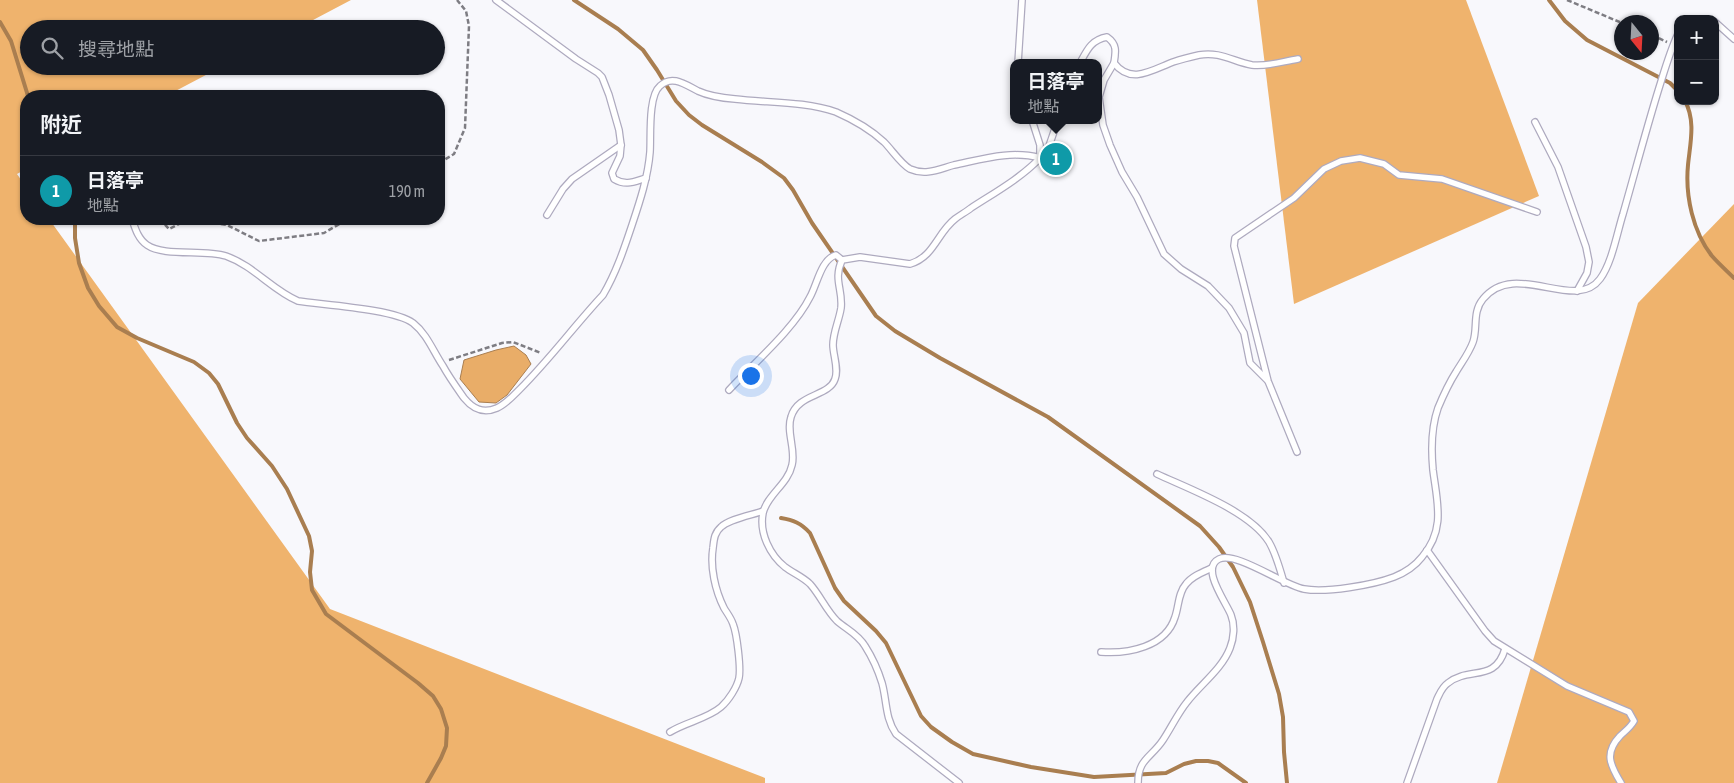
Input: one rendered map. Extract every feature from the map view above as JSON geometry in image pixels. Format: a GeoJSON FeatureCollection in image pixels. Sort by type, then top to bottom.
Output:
{"type":"FeatureCollection","features":[{"type":"Feature","properties":{"kind":"lane"},"geometry":{"type":"LineString","coordinates":[[496,0],[598,72],[609,95],[619,130],[620,156],[612,173],[614,179],[621,183],[626,183],[646,178]]}},
{"type":"Feature","properties":{"kind":"lane"},"geometry":{"type":"LineString","coordinates":[[1018,59],[1022,0]]}},
{"type":"Feature","properties":{"kind":"lane"},"geometry":{"type":"LineString","coordinates":[[1719,26],[1734,39]]}},
{"type":"Feature","properties":{"kind":"lane"},"geometry":{"type":"LineString","coordinates":[[1082,59],[1088,48],[1098,39],[1107,37],[1113,41],[1116,49],[1114,62],[1102,87]]}},
{"type":"Feature","properties":{"kind":"lane"},"geometry":{"type":"LineString","coordinates":[[1138,783],[1140,766],[1158,747],[1185,704],[1220,665],[1231,647],[1234,627],[1231,615],[1214,579],[1212,568],[1216,560],[1232,557],[1284,583],[1304,589],[1319,590],[1373,583],[1395,577],[1411,568],[1422,557],[1437,530],[1439,517],[1431,444],[1433,424],[1447,388],[1473,343],[1476,332],[1477,309],[1482,299],[1492,290],[1512,283],[1525,283],[1577,291],[1593,286],[1601,278],[1611,253],[1648,121],[1673,44]]}},
{"type":"Feature","properties":{"kind":"lane"},"geometry":{"type":"LineString","coordinates":[[1114,62],[1119,70],[1139,75],[1189,57],[1203,54],[1220,55],[1259,65],[1298,59]]}},
{"type":"Feature","properties":{"kind":"lane"},"geometry":{"type":"LineString","coordinates":[[134,225],[140,240],[148,246],[164,251],[203,252],[225,256],[242,263],[288,297],[298,301],[374,311],[398,316],[412,323],[425,336],[465,399],[473,407],[480,410],[489,410],[506,403],[603,295],[611,282],[643,191],[650,154],[653,103],[656,92],[660,86],[669,81],[676,80],[700,92],[718,97],[806,106],[836,112],[869,131],[882,141],[908,168],[920,172],[932,172],[987,158],[1013,154],[1040,158]]}},
{"type":"Feature","properties":{"kind":"lane"},"geometry":{"type":"LineString","coordinates":[[1102,118],[1110,145],[1122,172],[1164,254],[1181,269],[1208,286],[1229,308],[1244,333],[1250,363],[1268,381]]}},
{"type":"Feature","properties":{"kind":"lane"},"geometry":{"type":"LineString","coordinates":[[1535,122],[1558,167],[1586,247],[1589,262],[1587,273],[1577,291]]}},
{"type":"Feature","properties":{"kind":"lane"},"geometry":{"type":"LineString","coordinates":[[1033,124],[1040,145],[1040,158]]}},
{"type":"Feature","properties":{"kind":"lane"},"geometry":{"type":"LineString","coordinates":[[729,390],[797,318],[810,297],[828,260],[836,255],[842,260],[860,257],[902,264],[917,262],[932,249],[955,219],[1031,168],[1049,146],[1057,124]]}},
{"type":"Feature","properties":{"kind":"lane"},"geometry":{"type":"LineString","coordinates":[[547,215],[563,189],[572,179],[621,145]]}},
{"type":"Feature","properties":{"kind":"lane"},"geometry":{"type":"LineString","coordinates":[[1297,452],[1268,381],[1234,246],[1235,238],[1294,198],[1324,168],[1341,161],[1360,158],[1384,164],[1399,175],[1442,180],[1537,212]]}},
{"type":"Feature","properties":{"kind":"lane"},"geometry":{"type":"LineString","coordinates":[[842,260],[838,269],[841,306],[833,346],[836,378],[832,385],[804,400],[795,408],[790,418],[792,464],[788,476],[763,510],[763,533],[775,557],[785,567],[810,584],[837,621],[851,631],[863,644],[875,665],[882,684],[890,725],[896,734],[959,783]]}},
{"type":"Feature","properties":{"kind":"lane"},"geometry":{"type":"LineString","coordinates":[[1157,474],[1232,509],[1256,528],[1269,542],[1284,583]]}},
{"type":"Feature","properties":{"kind":"lane"},"geometry":{"type":"LineString","coordinates":[[670,732],[721,707],[731,695],[739,679],[740,671],[735,632],[723,606],[714,579],[712,552],[715,535],[724,524],[763,510]]}},
{"type":"Feature","properties":{"kind":"lane"},"geometry":{"type":"LineString","coordinates":[[1427,550],[1494,641],[1567,686],[1629,712],[1634,721],[1610,751],[1610,761],[1621,783]]}},
{"type":"Feature","properties":{"kind":"lane"},"geometry":{"type":"LineString","coordinates":[[1101,652],[1112,653],[1135,650],[1157,640],[1168,631],[1175,617],[1179,596],[1186,584],[1197,575],[1212,568]]}},
{"type":"Feature","properties":{"kind":"lane"},"geometry":{"type":"LineString","coordinates":[[1407,783],[1443,687],[1450,681],[1458,678],[1489,671],[1497,667],[1505,649]]}},
{"type":"Feature","properties":{"kind":"path"},"geometry":{"type":"LineString","coordinates":[[445,159],[454,154],[465,128],[469,26],[466,11],[457,0]]}},
{"type":"Feature","properties":{"kind":"path"},"geometry":{"type":"LineString","coordinates":[[1567,0],[1614,20]]}},
{"type":"Feature","properties":{"kind":"path"},"geometry":{"type":"LineString","coordinates":[[1659,38],[1673,44]]}},
{"type":"Feature","properties":{"kind":"path"},"geometry":{"type":"LineString","coordinates":[[165,225],[169,229],[176,225]]}},
{"type":"Feature","properties":{"kind":"path"},"geometry":{"type":"LineString","coordinates":[[227,225],[259,241],[324,233],[338,225]]}},
{"type":"Feature","properties":{"kind":"path"},"geometry":{"type":"LineString","coordinates":[[440,362],[502,343],[513,342],[549,356]]}},
{"type":"Feature","properties":{"kind":"shaded area"},"geometry":{"type":"Polygon","coordinates":[[[0,0],[351,0],[313,20],[20,20],[20,75],[206,75],[177,90],[20,90],[20,172],[17,174],[20,178],[20,225],[53,225],[330,609],[765,778],[765,783],[0,783],[0,0]]]}},
{"type":"Feature","properties":{"kind":"shaded area"},"geometry":{"type":"Polygon","coordinates":[[[1257,0],[1466,0],[1539,196],[1294,304],[1257,0]]]}},
{"type":"Feature","properties":{"kind":"shaded area"},"geometry":{"type":"Polygon","coordinates":[[[1734,204],[1734,783],[1497,783],[1638,303],[1734,204]]]}},
{"type":"Feature","properties":{"kind":"shaded area"},"geometry":{"type":"Polygon","coordinates":[[[514,346],[526,355],[531,364],[507,395],[496,403],[479,402],[460,379],[464,360],[514,346]]]}},
{"type":"Feature","properties":{"kind":"waterway"},"geometry":{"type":"LineString","coordinates":[[574,0],[618,29],[643,50],[676,101],[689,115],[784,178],[812,223],[876,316],[895,331],[940,358],[1048,417],[1200,526],[1219,547],[1233,567],[1250,602],[1279,694],[1283,717],[1287,783]]}},
{"type":"Feature","properties":{"kind":"waterway"},"geometry":{"type":"LineString","coordinates":[[1549,0],[1565,21],[1587,40],[1670,83],[1674,87]]}},
{"type":"Feature","properties":{"kind":"waterway"},"geometry":{"type":"LineString","coordinates":[[0,22],[11,41],[20,70]]}},
{"type":"Feature","properties":{"kind":"waterway"},"geometry":{"type":"LineString","coordinates":[[22,75],[26,90]]}},
{"type":"Feature","properties":{"kind":"waterway"},"geometry":{"type":"LineString","coordinates":[[1686,105],[1691,125],[1687,177],[1689,201],[1695,225],[1712,256],[1734,278]]}},
{"type":"Feature","properties":{"kind":"waterway"},"geometry":{"type":"LineString","coordinates":[[75,225],[79,263],[88,288],[99,306],[117,327],[137,338],[194,362],[209,373],[218,384],[237,423],[247,438],[272,466],[287,489],[309,536],[312,551],[310,572],[312,590],[326,614],[433,696],[441,709],[447,728],[446,746],[427,783]]}},
{"type":"Feature","properties":{"kind":"waterway"},"geometry":{"type":"LineString","coordinates":[[781,518],[797,522],[810,533],[835,588],[844,601],[886,643],[921,716],[931,727],[973,754],[1031,767],[1094,777],[1166,773],[1184,764],[1208,761],[1218,763],[1246,783]]}},
{"type":"Feature","properties":{"kind":"place","name":"日落亭"},"geometry":{"type":"Point","coordinates":[1056,159]}}]}
